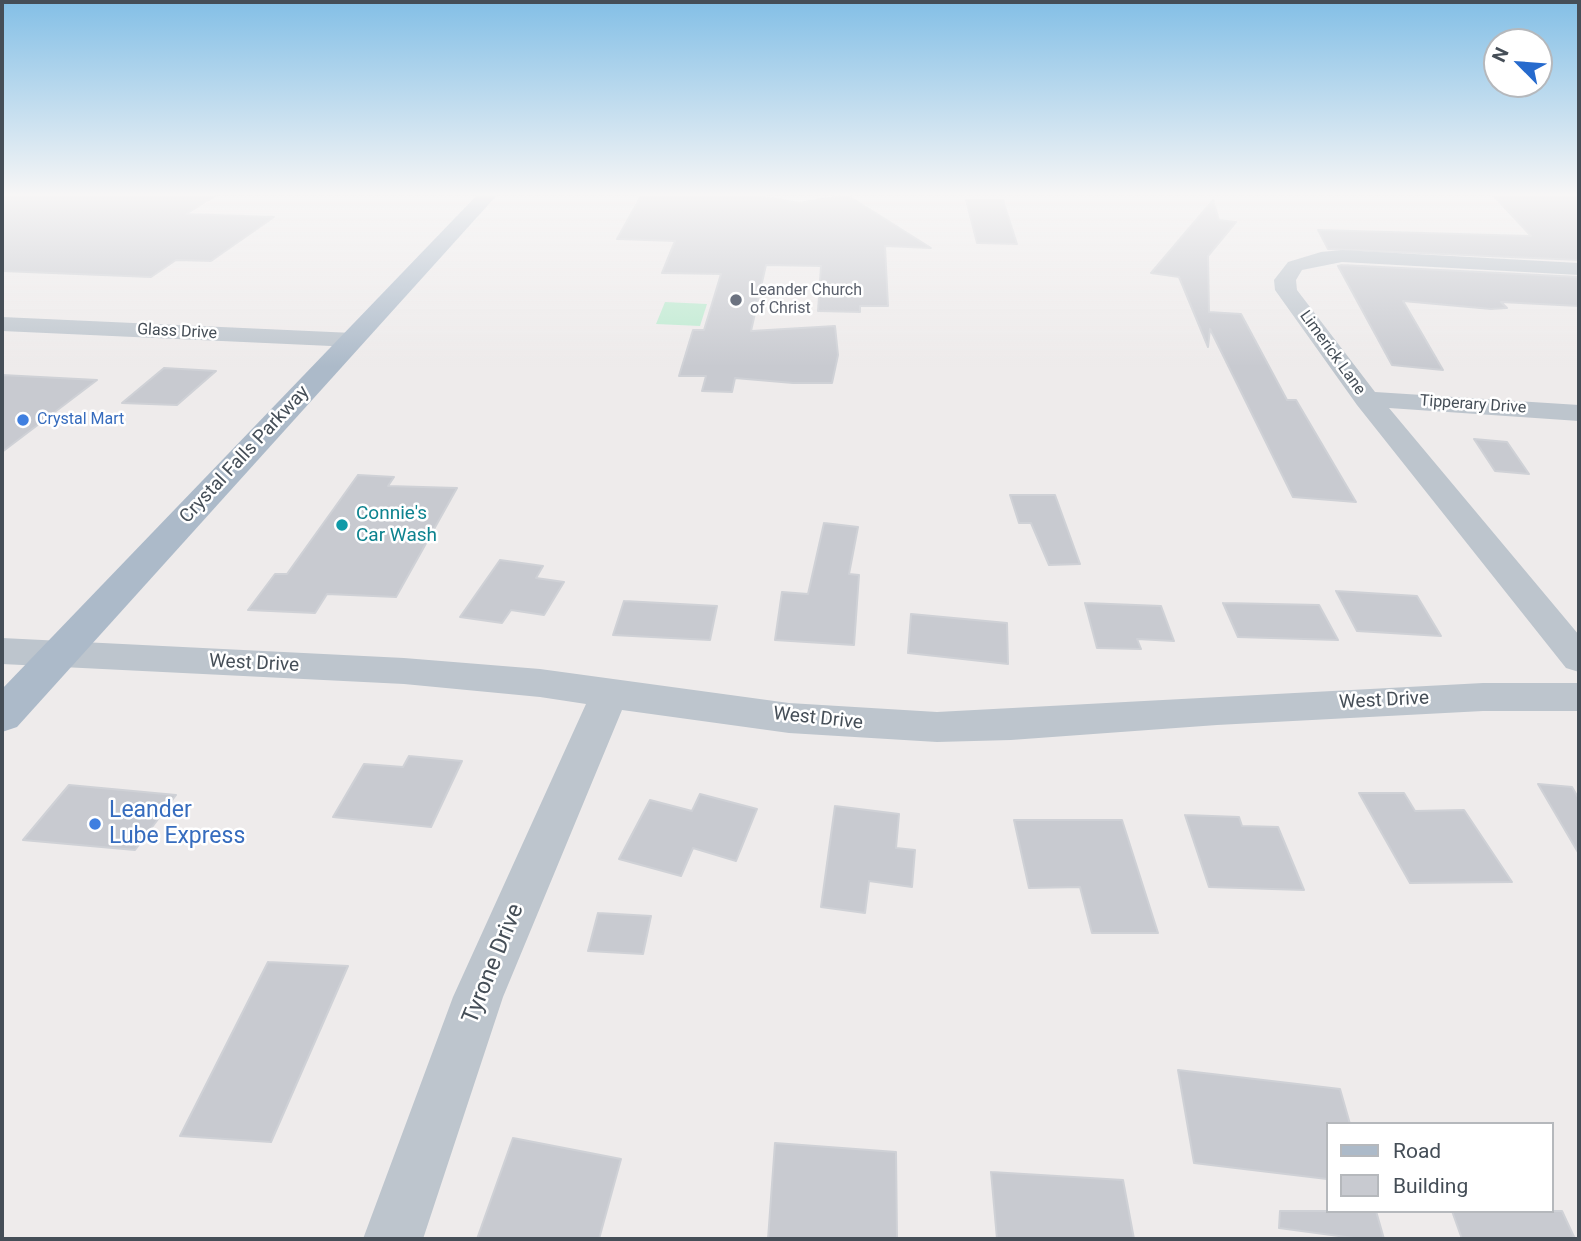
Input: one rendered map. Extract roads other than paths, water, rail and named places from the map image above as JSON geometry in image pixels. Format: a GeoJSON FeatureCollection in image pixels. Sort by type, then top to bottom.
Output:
{"type":"FeatureCollection","features":[{"type":"Feature","properties":{"kind":"main road","name":"Crystal Falls Parkway"},"geometry":{"type":"LineString","coordinates":[[2,716],[434,252]]}},
{"type":"Feature","properties":{"kind":"street","name":"Limerick Lane"},"geometry":{"type":"LineString","coordinates":[[1579,268],[1365,256],[1321,258],[1295,266],[1287,274],[1286,289],[1366,399],[1579,659]]}},
{"type":"Feature","properties":{"kind":"street","name":"Glass Drive"},"geometry":{"type":"LineString","coordinates":[[2,324],[352,340]]}},
{"type":"Feature","properties":{"kind":"street","name":"Tipperary Drive"},"geometry":{"type":"LineString","coordinates":[[1366,399],[1579,413]]}},
{"type":"Feature","properties":{"kind":"street","name":"West Drive"},"geometry":{"type":"LineString","coordinates":[[2,651],[404,671],[540,683],[789,718],[937,727],[1011,725],[1217,710],[1470,697],[1579,697]]}},
{"type":"Feature","properties":{"kind":"street","name":"Tyrone Drive"},"geometry":{"type":"LineString","coordinates":[[393,1239],[478,997],[610,694]]}},
{"type":"Feature","properties":{"kind":"place","name":"Leander Church of Christ"},"geometry":{"type":"Point","coordinates":[736,300]}},
{"type":"Feature","properties":{"kind":"place","name":"Crystal Mart"},"geometry":{"type":"Point","coordinates":[23,420]}},
{"type":"Feature","properties":{"kind":"place","name":"Connie's Car Wash"},"geometry":{"type":"Point","coordinates":[342,525]}},
{"type":"Feature","properties":{"kind":"place","name":"Leander Lube Express"},"geometry":{"type":"Point","coordinates":[95,824]}}]}
